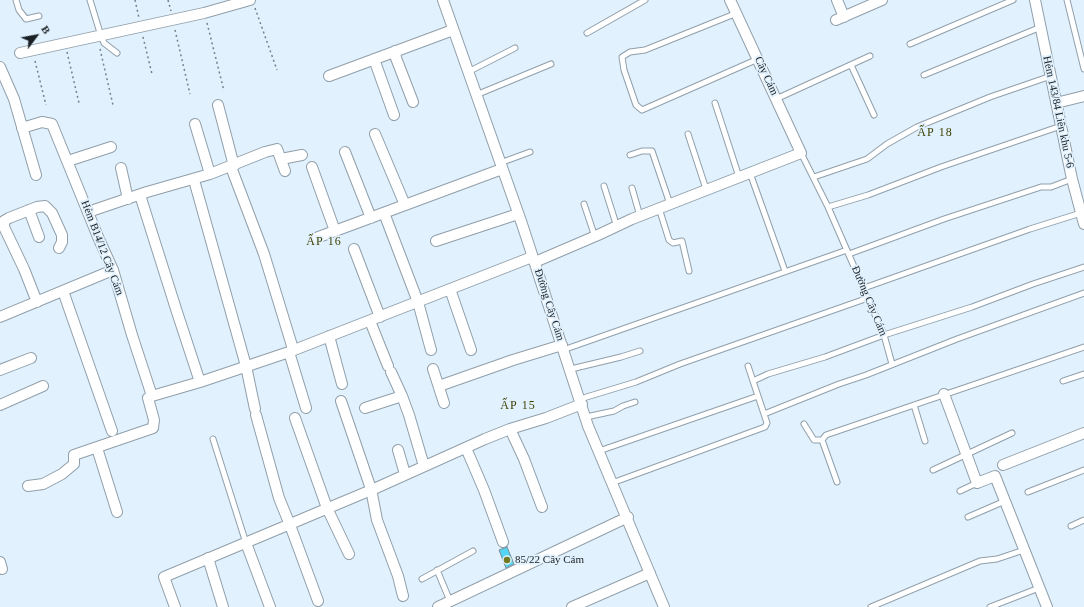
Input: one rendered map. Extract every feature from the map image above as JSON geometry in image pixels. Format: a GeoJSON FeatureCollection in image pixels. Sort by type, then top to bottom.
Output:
{"type":"FeatureCollection","features":[{"type":"Feature","properties":{"kind":"street","name":"Đường Cây Cám"},"geometry":{"type":"LineString","coordinates":[[443,0],[522,224],[586,417],[664,607]]}},
{"type":"Feature","properties":{"kind":"street","name":"Cây Cám"},"geometry":{"type":"LineString","coordinates":[[730,0],[801,153]]}},
{"type":"Feature","properties":{"kind":"street"},"geometry":{"type":"LineString","coordinates":[[837,0],[840,18],[882,0]]}},
{"type":"Feature","properties":{"kind":"street","name":"Hẻm 143/84 Liên khu 5-6"},"geometry":{"type":"LineString","coordinates":[[1035,0],[1072,179],[1084,224]]}},
{"type":"Feature","properties":{"kind":"street"},"geometry":{"type":"LineString","coordinates":[[20,53],[252,3]]}},
{"type":"Feature","properties":{"kind":"street"},"geometry":{"type":"LineString","coordinates":[[329,76],[453,30]]}},
{"type":"Feature","properties":{"kind":"street"},"geometry":{"type":"LineString","coordinates":[[395,51],[396,58],[413,102]]}},
{"type":"Feature","properties":{"kind":"street"},"geometry":{"type":"LineString","coordinates":[[374,60],[394,115]]}},
{"type":"Feature","properties":{"kind":"street"},"geometry":{"type":"LineString","coordinates":[[0,67],[14,99],[36,175]]}},
{"type":"Feature","properties":{"kind":"street"},"geometry":{"type":"LineString","coordinates":[[1056,103],[1084,96]]}},
{"type":"Feature","properties":{"kind":"street"},"geometry":{"type":"LineString","coordinates":[[218,105],[233,166],[264,254],[306,408]]}},
{"type":"Feature","properties":{"kind":"street","name":"Hẻm B14/12 Cây Cám"},"geometry":{"type":"LineString","coordinates":[[22,128],[42,122],[52,124],[113,270],[152,396],[148,398],[154,420],[153,428],[97,448]]}},
{"type":"Feature","properties":{"kind":"street"},"geometry":{"type":"LineString","coordinates":[[195,124],[210,174]]}},
{"type":"Feature","properties":{"kind":"street"},"geometry":{"type":"LineString","coordinates":[[375,134],[405,205]]}},
{"type":"Feature","properties":{"kind":"street"},"geometry":{"type":"LineString","coordinates":[[68,161],[110,147]]}},
{"type":"Feature","properties":{"kind":"street"},"geometry":{"type":"LineString","coordinates":[[88,212],[140,195],[194,180],[266,152],[277,150],[285,171]]}},
{"type":"Feature","properties":{"kind":"street"},"geometry":{"type":"LineString","coordinates":[[345,152],[371,218]]}},
{"type":"Feature","properties":{"kind":"street"},"geometry":{"type":"LineString","coordinates":[[152,396],[200,382],[291,350],[450,289],[534,260],[706,189],[801,153]]}},
{"type":"Feature","properties":{"kind":"street"},"geometry":{"type":"LineString","coordinates":[[281,159],[302,155]]}},
{"type":"Feature","properties":{"kind":"street"},"geometry":{"type":"LineString","coordinates":[[316,238],[405,205],[501,166]]}},
{"type":"Feature","properties":{"kind":"street"},"geometry":{"type":"LineString","coordinates":[[312,167],[335,230]]}},
{"type":"Feature","properties":{"kind":"street"},"geometry":{"type":"LineString","coordinates":[[121,168],[128,199]]}},
{"type":"Feature","properties":{"kind":"street"},"geometry":{"type":"LineString","coordinates":[[194,180],[246,366],[256,412],[279,498],[318,601]]}},
{"type":"Feature","properties":{"kind":"street"},"geometry":{"type":"LineString","coordinates":[[140,195],[200,382]]}},
{"type":"Feature","properties":{"kind":"street"},"geometry":{"type":"LineString","coordinates":[[37,302],[24,269],[4,227],[4,221],[37,207],[45,206],[52,213],[62,235],[62,242],[59,248]]}},
{"type":"Feature","properties":{"kind":"street"},"geometry":{"type":"LineString","coordinates":[[29,210],[39,237]]}},
{"type":"Feature","properties":{"kind":"street"},"geometry":{"type":"LineString","coordinates":[[384,213],[418,302],[431,350]]}},
{"type":"Feature","properties":{"kind":"street"},"geometry":{"type":"LineString","coordinates":[[436,241],[518,214]]}},
{"type":"Feature","properties":{"kind":"street"},"geometry":{"type":"LineString","coordinates":[[354,249],[380,317]]}},
{"type":"Feature","properties":{"kind":"street"},"geometry":{"type":"LineString","coordinates":[[0,317],[113,270]]}},
{"type":"Feature","properties":{"kind":"street"},"geometry":{"type":"LineString","coordinates":[[450,289],[471,350]]}},
{"type":"Feature","properties":{"kind":"street"},"geometry":{"type":"LineString","coordinates":[[63,291],[112,431]]}},
{"type":"Feature","properties":{"kind":"street"},"geometry":{"type":"LineString","coordinates":[[370,320],[389,369],[402,396],[424,466]]}},
{"type":"Feature","properties":{"kind":"street"},"geometry":{"type":"LineString","coordinates":[[329,336],[342,384]]}},
{"type":"Feature","properties":{"kind":"street"},"geometry":{"type":"LineString","coordinates":[[439,386],[513,360],[562,348]]}},
{"type":"Feature","properties":{"kind":"street"},"geometry":{"type":"LineString","coordinates":[[0,370],[31,358]]}},
{"type":"Feature","properties":{"kind":"street"},"geometry":{"type":"LineString","coordinates":[[433,369],[444,404]]}},
{"type":"Feature","properties":{"kind":"street"},"geometry":{"type":"LineString","coordinates":[[0,405],[43,386]]}},
{"type":"Feature","properties":{"kind":"street"},"geometry":{"type":"LineString","coordinates":[[944,394],[977,483],[995,476],[1047,607]]}},
{"type":"Feature","properties":{"kind":"street"},"geometry":{"type":"LineString","coordinates":[[365,408],[402,396]]}},
{"type":"Feature","properties":{"kind":"street"},"geometry":{"type":"LineString","coordinates":[[342,401],[371,489],[377,520],[398,576],[403,596]]}},
{"type":"Feature","properties":{"kind":"street"},"geometry":{"type":"LineString","coordinates":[[175,607],[164,577],[290,525],[510,429],[546,418],[581,401]]}},
{"type":"Feature","properties":{"kind":"street"},"geometry":{"type":"LineString","coordinates":[[295,418],[327,508],[349,554]]}},
{"type":"Feature","properties":{"kind":"street"},"geometry":{"type":"LineString","coordinates":[[510,429],[524,459],[542,507]]}},
{"type":"Feature","properties":{"kind":"street"},"geometry":{"type":"LineString","coordinates":[[1003,465],[1084,433]]}},
{"type":"Feature","properties":{"kind":"street"},"geometry":{"type":"LineString","coordinates":[[28,486],[43,484],[62,474],[74,464],[74,455],[97,448],[117,512]]}},
{"type":"Feature","properties":{"kind":"street"},"geometry":{"type":"LineString","coordinates":[[466,448],[484,490],[503,542]]}},
{"type":"Feature","properties":{"kind":"street"},"geometry":{"type":"LineString","coordinates":[[398,450],[406,474]]}},
{"type":"Feature","properties":{"kind":"street"},"geometry":{"type":"LineString","coordinates":[[438,607],[628,517]]}},
{"type":"Feature","properties":{"kind":"street"},"geometry":{"type":"LineString","coordinates":[[246,543],[270,607]]}},
{"type":"Feature","properties":{"kind":"street"},"geometry":{"type":"LineString","coordinates":[[208,558],[223,607]]}},
{"type":"Feature","properties":{"kind":"street"},"geometry":{"type":"LineString","coordinates":[[572,607],[650,573]]}},
{"type":"Feature","properties":{"kind":"lane"},"geometry":{"type":"LineString","coordinates":[[16,0],[19,10],[26,19],[39,16]]}},
{"type":"Feature","properties":{"kind":"lane"},"geometry":{"type":"LineString","coordinates":[[90,0],[99,37],[117,53]]}},
{"type":"Feature","properties":{"kind":"lane"},"geometry":{"type":"LineString","coordinates":[[587,33],[645,0]]}},
{"type":"Feature","properties":{"kind":"lane"},"geometry":{"type":"LineString","coordinates":[[910,44],[1013,0]]}},
{"type":"Feature","properties":{"kind":"lane"},"geometry":{"type":"LineString","coordinates":[[1067,0],[1084,69]]}},
{"type":"Feature","properties":{"kind":"lane"},"geometry":{"type":"LineString","coordinates":[[736,13],[646,50],[630,52],[622,56],[624,70],[636,105],[642,110],[758,59]]}},
{"type":"Feature","properties":{"kind":"lane"},"geometry":{"type":"LineString","coordinates":[[924,75],[1041,27]]}},
{"type":"Feature","properties":{"kind":"lane"},"geometry":{"type":"LineString","coordinates":[[468,72],[515,48]]}},
{"type":"Feature","properties":{"kind":"lane"},"geometry":{"type":"LineString","coordinates":[[776,99],[870,56]]}},
{"type":"Feature","properties":{"kind":"lane"},"geometry":{"type":"LineString","coordinates":[[476,95],[551,64]]}},
{"type":"Feature","properties":{"kind":"lane"},"geometry":{"type":"LineString","coordinates":[[851,65],[874,116]]}},
{"type":"Feature","properties":{"kind":"lane"},"geometry":{"type":"LineString","coordinates":[[814,177],[867,159],[887,144],[917,127],[990,97],[1051,76]]}},
{"type":"Feature","properties":{"kind":"lane"},"geometry":{"type":"LineString","coordinates":[[715,103],[739,177]]}},
{"type":"Feature","properties":{"kind":"lane"},"geometry":{"type":"LineString","coordinates":[[828,207],[868,195],[941,167],[1061,126]]}},
{"type":"Feature","properties":{"kind":"lane"},"geometry":{"type":"LineString","coordinates":[[688,134],[706,189]]}},
{"type":"Feature","properties":{"kind":"lane"},"geometry":{"type":"LineString","coordinates":[[630,154],[642,151],[652,151],[670,204]]}},
{"type":"Feature","properties":{"kind":"lane"},"geometry":{"type":"LineString","coordinates":[[501,166],[530,152]]}},
{"type":"Feature","properties":{"kind":"lane","name":"Đường Cây Cám"},"geometry":{"type":"LineString","coordinates":[[801,153],[814,177],[864,288],[884,335],[892,364]]}},
{"type":"Feature","properties":{"kind":"lane"},"geometry":{"type":"LineString","coordinates":[[750,173],[785,271]]}},
{"type":"Feature","properties":{"kind":"lane"},"geometry":{"type":"LineString","coordinates":[[562,348],[785,271],[848,252],[1041,187],[1051,186],[1072,179]]}},
{"type":"Feature","properties":{"kind":"lane"},"geometry":{"type":"LineString","coordinates":[[604,186],[617,227]]}},
{"type":"Feature","properties":{"kind":"lane"},"geometry":{"type":"LineString","coordinates":[[632,188],[640,216]]}},
{"type":"Feature","properties":{"kind":"lane"},"geometry":{"type":"LineString","coordinates":[[584,204],[595,236]]}},
{"type":"Feature","properties":{"kind":"lane"},"geometry":{"type":"LineString","coordinates":[[659,208],[669,240],[673,243],[682,241],[690,271]]}},
{"type":"Feature","properties":{"kind":"lane"},"geometry":{"type":"LineString","coordinates":[[864,288],[952,258],[1030,229],[1081,213]]}},
{"type":"Feature","properties":{"kind":"lane"},"geometry":{"type":"LineString","coordinates":[[753,381],[768,374],[825,357],[884,335],[972,307],[1084,267]]}},
{"type":"Feature","properties":{"kind":"lane"},"geometry":{"type":"LineString","coordinates":[[764,414],[892,364],[1084,294]]}},
{"type":"Feature","properties":{"kind":"lane"},"geometry":{"type":"LineString","coordinates":[[581,401],[636,382],[680,364],[868,298]]}},
{"type":"Feature","properties":{"kind":"lane"},"geometry":{"type":"LineString","coordinates":[[822,440],[826,435],[1084,347]]}},
{"type":"Feature","properties":{"kind":"lane"},"geometry":{"type":"LineString","coordinates":[[571,370],[640,351]]}},
{"type":"Feature","properties":{"kind":"lane"},"geometry":{"type":"LineString","coordinates":[[612,483],[756,432],[767,426],[748,366]]}},
{"type":"Feature","properties":{"kind":"lane"},"geometry":{"type":"LineString","coordinates":[[1063,381],[1084,374]]}},
{"type":"Feature","properties":{"kind":"lane"},"geometry":{"type":"LineString","coordinates":[[599,451],[758,396]]}},
{"type":"Feature","properties":{"kind":"lane"},"geometry":{"type":"LineString","coordinates":[[586,417],[614,411],[635,402]]}},
{"type":"Feature","properties":{"kind":"lane"},"geometry":{"type":"LineString","coordinates":[[914,405],[925,441]]}},
{"type":"Feature","properties":{"kind":"lane"},"geometry":{"type":"LineString","coordinates":[[804,424],[814,440],[822,440]]}},
{"type":"Feature","properties":{"kind":"lane"},"geometry":{"type":"LineString","coordinates":[[933,470],[1012,433]]}},
{"type":"Feature","properties":{"kind":"lane"},"geometry":{"type":"LineString","coordinates":[[213,438],[246,543]]}},
{"type":"Feature","properties":{"kind":"lane"},"geometry":{"type":"LineString","coordinates":[[822,440],[837,482]]}},
{"type":"Feature","properties":{"kind":"lane"},"geometry":{"type":"LineString","coordinates":[[1028,492],[1084,470]]}},
{"type":"Feature","properties":{"kind":"lane"},"geometry":{"type":"LineString","coordinates":[[960,491],[977,483]]}},
{"type":"Feature","properties":{"kind":"lane"},"geometry":{"type":"LineString","coordinates":[[968,517],[1005,501]]}},
{"type":"Feature","properties":{"kind":"lane"},"geometry":{"type":"LineString","coordinates":[[1071,526],[1084,520]]}},
{"type":"Feature","properties":{"kind":"lane"},"geometry":{"type":"LineString","coordinates":[[871,607],[980,561],[996,559],[1024,550]]}},
{"type":"Feature","properties":{"kind":"lane"},"geometry":{"type":"LineString","coordinates":[[422,578],[473,551]]}},
{"type":"Feature","properties":{"kind":"lane"},"geometry":{"type":"LineString","coordinates":[[437,570],[450,601]]}},
{"type":"Feature","properties":{"kind":"lane"},"geometry":{"type":"LineString","coordinates":[[990,607],[1039,588]]}},
{"type":"Feature","properties":{"kind":"path"},"geometry":{"type":"LineString","coordinates":[[135,0],[152,74]]}},
{"type":"Feature","properties":{"kind":"path"},"geometry":{"type":"LineString","coordinates":[[252,3],[278,70]]}},
{"type":"Feature","properties":{"kind":"path"},"geometry":{"type":"LineString","coordinates":[[204,13],[224,91]]}},
{"type":"Feature","properties":{"kind":"path"},"geometry":{"type":"LineString","coordinates":[[173,20],[190,94]]}},
{"type":"Feature","properties":{"kind":"path"},"geometry":{"type":"LineString","coordinates":[[99,37],[113,105]]}},
{"type":"Feature","properties":{"kind":"path"},"geometry":{"type":"LineString","coordinates":[[65,44],[79,103]]}},
{"type":"Feature","properties":{"kind":"path"},"geometry":{"type":"LineString","coordinates":[[32,51],[46,105]]}},
{"type":"Feature","properties":{"kind":"building","name":"85/22 Cây Cám"},"geometry":{"type":"Polygon","coordinates":[[[507,547],[514,564],[506,568],[499,550],[507,547]]]}},
{"type":"Feature","properties":{"kind":"place","name":"85/22 Cây Cám"},"geometry":{"type":"Point","coordinates":[507,560]}},
{"type":"Feature","properties":{"kind":"district","name":"ẤP 18"},"geometry":{"type":"Point","coordinates":[935,133]}},
{"type":"Feature","properties":{"kind":"district","name":"ẤP 16"},"geometry":{"type":"Point","coordinates":[324,242]}},
{"type":"Feature","properties":{"kind":"district","name":"ẤP 15"},"geometry":{"type":"Point","coordinates":[518,406]}}]}
